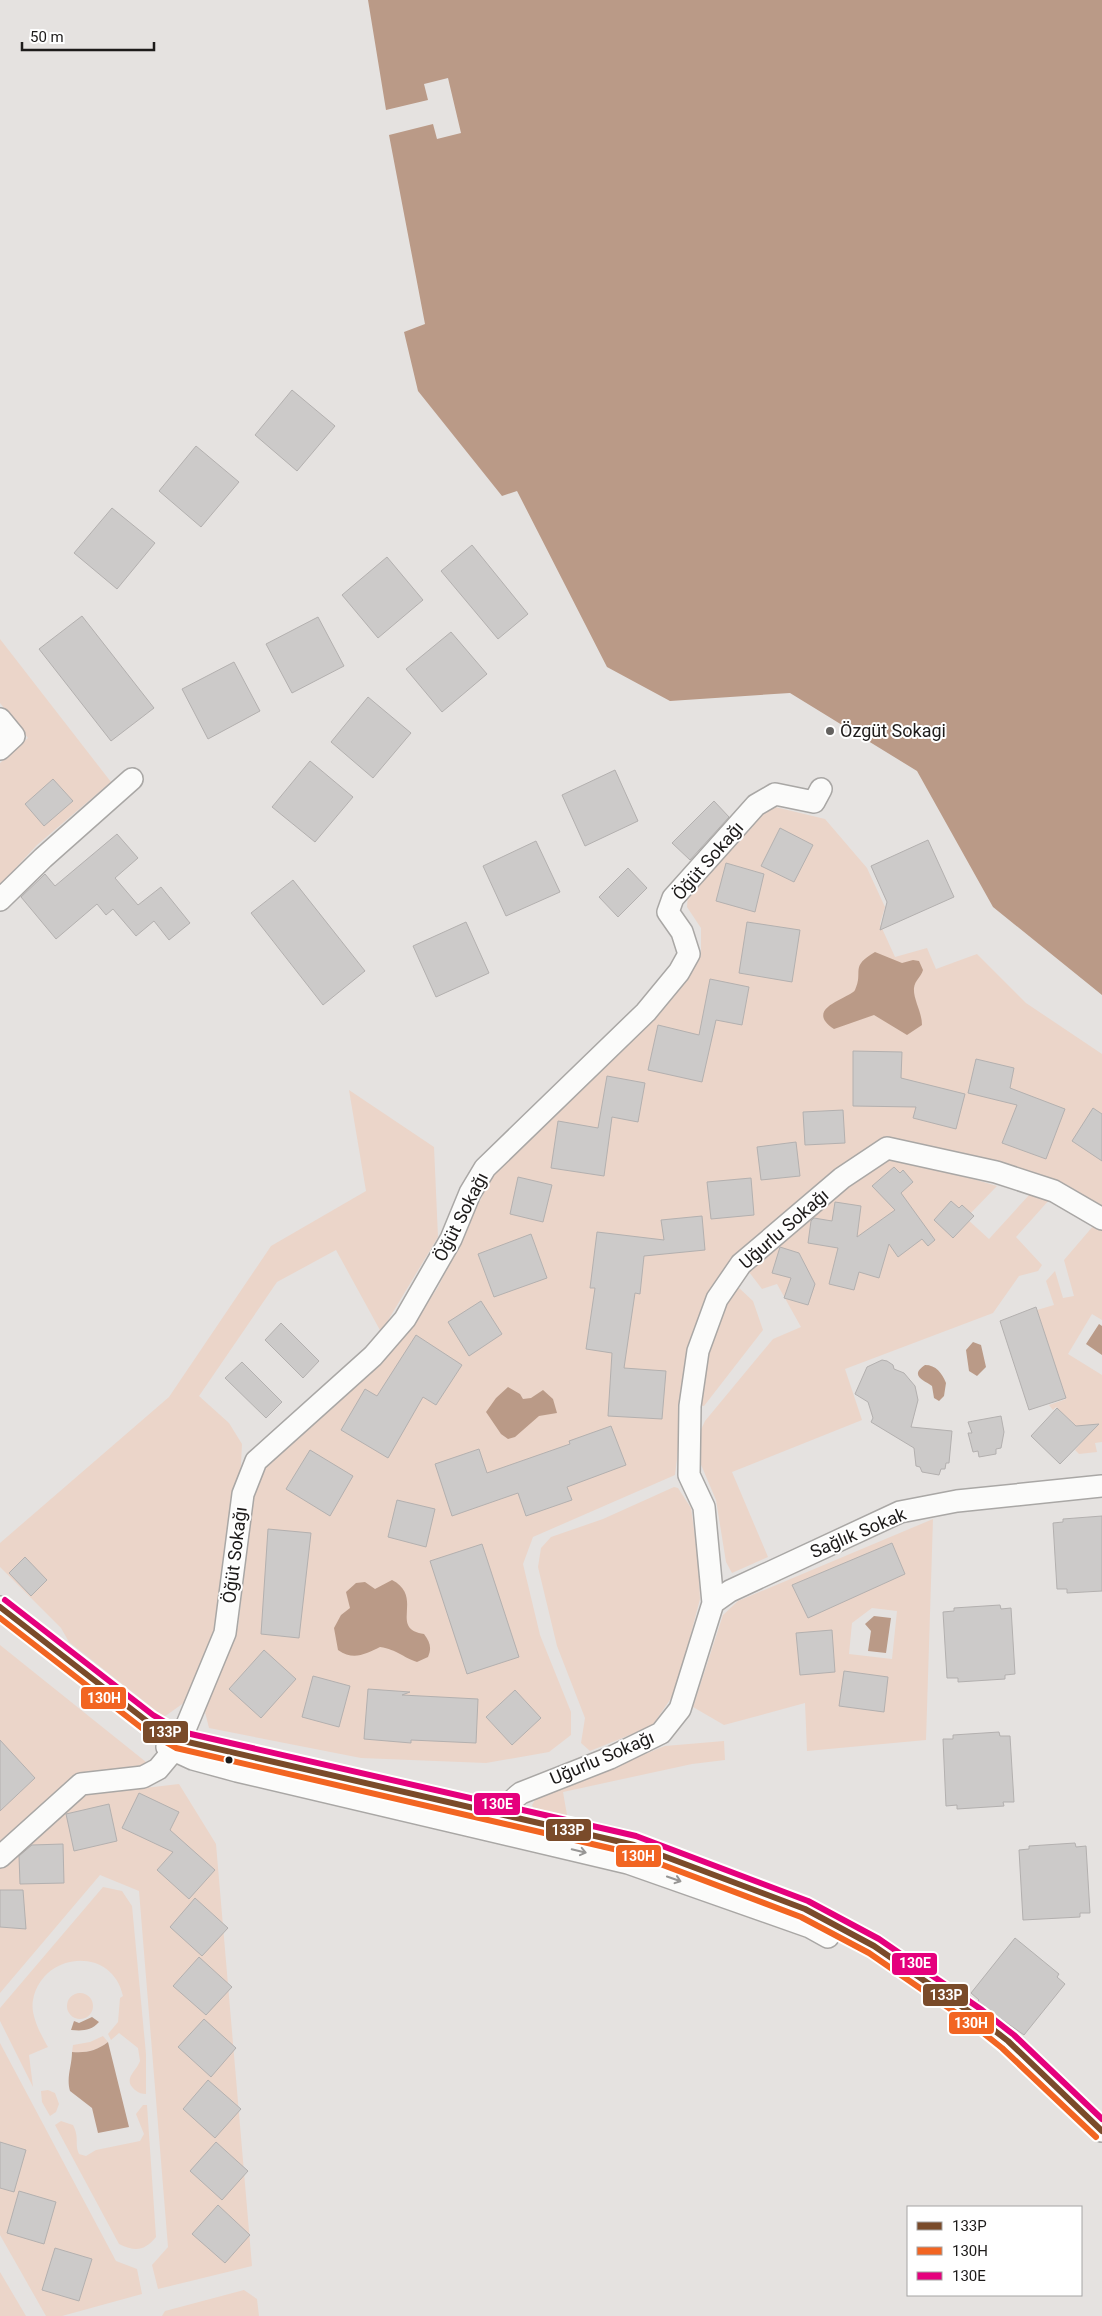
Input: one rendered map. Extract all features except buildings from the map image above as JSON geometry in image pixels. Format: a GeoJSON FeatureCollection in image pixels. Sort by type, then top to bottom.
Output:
{"type":"FeatureCollection","features":[{"type":"Feature","properties":{"kind":"street"},"geometry":{"type":"LineString","coordinates":[[0,719],[14,736],[0,749]]}},
{"type":"Feature","properties":{"kind":"street"},"geometry":{"type":"LineString","coordinates":[[0,900],[43,858],[132,779]]}},
{"type":"Feature","properties":{"kind":"street","name":"Öğüt Sokağı"},"geometry":{"type":"LineString","coordinates":[[176,1746],[225,1633],[242,1494],[256,1460],[373,1356],[405,1319],[451,1239],[470,1193],[484,1168],[646,1012],[680,972],[689,954],[682,932],[668,912],[673,898],[756,805],[775,794],[814,802],[822,789]]}},
{"type":"Feature","properties":{"kind":"street","name":"Uğurlu Sokağı"},"geometry":{"type":"LineString","coordinates":[[500,1822],[511,1800],[521,1793],[610,1758],[661,1733],[680,1708],[713,1603],[704,1507],[688,1475],[690,1406],[698,1351],[717,1299],[741,1264],[842,1178],[887,1148],[996,1172],[1054,1191],[1102,1219]]}},
{"type":"Feature","properties":{"kind":"street","name":"Sağlık Sokak"},"geometry":{"type":"LineString","coordinates":[[713,1603],[730,1591],[900,1512],[957,1501],[1102,1486]]}},
{"type":"Feature","properties":{"kind":"street"},"geometry":{"type":"LineString","coordinates":[[0,1607],[176,1746]]}},
{"type":"Feature","properties":{"kind":"street"},"geometry":{"type":"LineString","coordinates":[[0,1625],[142,1732],[176,1746],[500,1822],[634,1845],[805,1909],[843,1928],[912,1970],[977,2017],[1014,2047],[1102,2130]]}},
{"type":"Feature","properties":{"kind":"street"},"geometry":{"type":"LineString","coordinates":[[0,1857],[81,1784],[142,1777],[158,1769],[176,1746]]}},
{"type":"Feature","properties":{"kind":"street"},"geometry":{"type":"LineString","coordinates":[[500,1822],[628,1863],[810,1927],[840,1943],[894,1975],[978,2036],[1026,2076],[1102,2148]]}},
{"type":"Feature","properties":{"kind":"shaded area"},"geometry":{"type":"Polygon","coordinates":[[[368,0],[1102,0],[1102,995],[993,907],[917,771],[790,693],[670,701],[607,667],[517,491],[502,496],[418,391],[404,332],[425,324],[389,135],[433,124],[437,139],[461,133],[448,78],[424,84],[428,100],[386,110],[368,0]]]}},
{"type":"Feature","properties":{"kind":"shaded area"},"geometry":{"type":"Polygon","coordinates":[[[0,639],[111,782],[37,845],[0,885],[0,763],[28,738],[0,703],[0,639]]]}},
{"type":"Feature","properties":{"kind":"shaded area"},"geometry":{"type":"Polygon","coordinates":[[[771,806],[825,819],[867,868],[885,907],[880,924],[895,957],[927,948],[936,969],[977,954],[1026,1003],[1102,1054],[1102,1206],[1067,1185],[1005,1163],[885,1140],[739,1258],[691,1344],[675,1475],[533,1537],[523,1564],[540,1635],[571,1712],[571,1735],[549,1752],[486,1763],[361,1758],[209,1728],[204,1708],[238,1627],[254,1490],[263,1466],[410,1329],[438,1287],[494,1172],[687,979],[701,955],[701,928],[687,907],[688,894],[759,811],[771,806]]]}},
{"type":"Feature","properties":{"kind":"shaded area"},"geometry":{"type":"Polygon","coordinates":[[[875,952],[902,963],[913,960],[919,961],[923,970],[914,988],[922,1025],[907,1035],[874,1015],[834,1029],[826,1022],[823,1015],[831,1005],[855,990],[862,962],[875,952]]]}},
{"type":"Feature","properties":{"kind":"shaded area"},"geometry":{"type":"Polygon","coordinates":[[[349,1090],[434,1147],[438,1237],[381,1332],[336,1250],[277,1282],[199,1396],[229,1423],[242,1444],[241,1465],[233,1509],[218,1626],[185,1702],[164,1717],[69,1642],[61,1628],[0,1567],[0,1543],[169,1397],[271,1246],[366,1191],[349,1090]]]}},
{"type":"Feature","properties":{"kind":"shaded area"},"geometry":{"type":"Polygon","coordinates":[[[891,1155],[997,1186],[966,1218],[989,1239],[1030,1194],[1050,1199],[1016,1237],[1042,1265],[1038,1271],[1019,1276],[993,1313],[845,1369],[862,1420],[732,1472],[768,1557],[732,1573],[726,1562],[716,1500],[699,1460],[697,1438],[705,1421],[773,1339],[801,1327],[777,1284],[762,1289],[746,1268],[848,1184],[891,1155]]]}},
{"type":"Feature","properties":{"kind":"shaded area"},"geometry":{"type":"Polygon","coordinates":[[[1094,1225],[1102,1230],[1102,1320],[1092,1314],[1068,1354],[1102,1375],[1102,1442],[1095,1443],[1097,1452],[1079,1454],[1075,1450],[1087,1436],[1056,1407],[1053,1410],[1049,1405],[1066,1399],[1037,1310],[1054,1305],[1046,1281],[1055,1271],[1063,1298],[1074,1296],[1064,1260],[1094,1225]]]}},
{"type":"Feature","properties":{"kind":"shaded area"},"geometry":{"type":"Polygon","coordinates":[[[738,1287],[753,1301],[763,1330],[704,1406],[698,1405],[709,1348],[732,1290],[738,1287]]]}},
{"type":"Feature","properties":{"kind":"shaded area"},"geometry":{"type":"Polygon","coordinates":[[[1099,1324],[1102,1326],[1102,1355],[1086,1344],[1099,1324]]]}},
{"type":"Feature","properties":{"kind":"shaded area"},"geometry":{"type":"Polygon","coordinates":[[[973,1342],[981,1345],[986,1367],[977,1376],[969,1371],[966,1350],[973,1342]]]}},
{"type":"Feature","properties":{"kind":"shaded area"},"geometry":{"type":"Polygon","coordinates":[[[925,1365],[932,1366],[938,1370],[946,1383],[944,1396],[939,1401],[934,1398],[932,1386],[918,1375],[920,1369],[925,1365]]]}},
{"type":"Feature","properties":{"kind":"shaded area"},"geometry":{"type":"Polygon","coordinates":[[[508,1387],[520,1394],[523,1399],[531,1398],[543,1390],[553,1399],[557,1413],[539,1416],[515,1437],[508,1439],[501,1434],[486,1412],[496,1398],[508,1387]]]}},
{"type":"Feature","properties":{"kind":"shaded area"},"geometry":{"type":"Polygon","coordinates":[[[674,1487],[678,1488],[691,1508],[698,1558],[700,1599],[676,1691],[652,1726],[590,1751],[581,1743],[585,1718],[557,1646],[538,1567],[541,1548],[551,1537],[603,1519],[674,1487]]]}},
{"type":"Feature","properties":{"kind":"shaded area"},"geometry":{"type":"Polygon","coordinates":[[[933,1519],[926,1740],[807,1751],[805,1703],[724,1725],[693,1707],[723,1615],[738,1601],[933,1519]],[[872,1608],[852,1623],[849,1654],[892,1659],[897,1611],[872,1608]]]}},
{"type":"Feature","properties":{"kind":"shaded area"},"geometry":{"type":"Polygon","coordinates":[[[392,1580],[401,1587],[406,1595],[408,1626],[414,1631],[424,1634],[428,1640],[430,1648],[428,1657],[417,1662],[380,1647],[354,1656],[338,1650],[334,1628],[341,1615],[350,1608],[346,1592],[356,1583],[365,1582],[375,1589],[392,1580]]]}},
{"type":"Feature","properties":{"kind":"shaded area"},"geometry":{"type":"Polygon","coordinates":[[[874,1616],[891,1618],[886,1653],[868,1651],[871,1631],[865,1624],[874,1616]]]}},
{"type":"Feature","properties":{"kind":"shaded area"},"geometry":{"type":"Polygon","coordinates":[[[0,1645],[146,1762],[143,1767],[60,1789],[0,1841],[0,1645]]]}},
{"type":"Feature","properties":{"kind":"shaded area"},"geometry":{"type":"Polygon","coordinates":[[[724,1741],[725,1760],[692,1764],[563,1792],[567,1815],[535,1812],[532,1805],[537,1797],[665,1746],[724,1741]]]}},
{"type":"Feature","properties":{"kind":"shaded area"},"geometry":{"type":"Polygon","coordinates":[[[179,1784],[216,1844],[252,2266],[158,2289],[152,2265],[168,2247],[139,1891],[100,1875],[0,1993],[0,1866],[76,1796],[179,1784]]]}},
{"type":"Feature","properties":{"kind":"shaded area"},"geometry":{"type":"Polygon","coordinates":[[[103,1887],[122,1891],[132,1906],[146,2054],[146,2094],[135,2090],[130,2082],[131,2076],[140,2061],[138,2048],[119,2033],[111,2040],[108,2034],[118,2022],[120,1998],[123,1996],[116,1980],[106,1968],[92,1962],[77,1961],[63,1964],[49,1972],[39,1984],[33,2000],[33,2012],[39,2031],[48,2047],[29,2055],[33,2087],[0,2021],[0,2008],[103,1887]]]}},
{"type":"Feature","properties":{"kind":"shaded area"},"geometry":{"type":"Polygon","coordinates":[[[80,1993],[89,1997],[93,2006],[89,2015],[80,2019],[71,2015],[67,2006],[71,1997],[80,1993]]]}},
{"type":"Feature","properties":{"kind":"shaded area"},"geometry":{"type":"Polygon","coordinates":[[[92,2017],[99,2022],[90,2029],[71,2030],[74,2021],[79,2023],[92,2017]]]}},
{"type":"Feature","properties":{"kind":"shaded area"},"geometry":{"type":"Polygon","coordinates":[[[103,2036],[108,2042],[99,2048],[87,2052],[72,2052],[73,2045],[90,2042],[103,2036]]]}},
{"type":"Feature","properties":{"kind":"shaded area"},"geometry":{"type":"Polygon","coordinates":[[[108,2042],[129,2127],[98,2133],[92,2108],[70,2091],[69,2076],[72,2052],[91,2051],[108,2042]]]}},
{"type":"Feature","properties":{"kind":"shaded area"},"geometry":{"type":"Polygon","coordinates":[[[0,2043],[116,2261],[137,2269],[142,2294],[62,2316],[46,2316],[0,2235],[0,2043]]]}},
{"type":"Feature","properties":{"kind":"shaded area"},"geometry":{"type":"Polygon","coordinates":[[[48,2090],[55,2093],[59,2104],[56,2112],[50,2116],[42,2102],[41,2091],[48,2090]]]}},
{"type":"Feature","properties":{"kind":"shaded area"},"geometry":{"type":"Polygon","coordinates":[[[143,2105],[147,2105],[156,2237],[148,2245],[135,2249],[119,2244],[55,2125],[61,2121],[73,2125],[79,2154],[86,2156],[96,2150],[140,2141],[144,2134],[136,2114],[143,2105]]]}},
{"type":"Feature","properties":{"kind":"shaded area"},"geometry":{"type":"Polygon","coordinates":[[[0,2272],[26,2316],[0,2316],[0,2272]]]}},
{"type":"Feature","properties":{"kind":"shaded area"},"geometry":{"type":"Polygon","coordinates":[[[244,2290],[257,2299],[259,2316],[162,2316],[165,2311],[244,2290]]]}},
{"type":"Feature","properties":{"kind":"transit line","name":"130E"},"geometry":{"type":"LineString","coordinates":[[5,1600],[153,1715],[182,1732],[636,1836],[808,1901],[879,1939],[982,2010],[1014,2035],[1102,2119]]}},
{"type":"Feature","properties":{"kind":"transit line","name":"133P"},"geometry":{"type":"LineString","coordinates":[[0,1607],[148,1722],[179,1740],[634,1845],[805,1909],[874,1946],[977,2017],[1008,2041],[1102,2131]]}},
{"type":"Feature","properties":{"kind":"transit line","name":"130H"},"geometry":{"type":"LineString","coordinates":[[0,1618],[143,1729],[176,1748],[631,1853],[801,1917],[869,1953],[972,2024],[1002,2048],[1096,2137]]}},
{"type":"Feature","properties":{"kind":"place","name":"Özgüt Sokagi"},"geometry":{"type":"Point","coordinates":[830,731]}}]}
